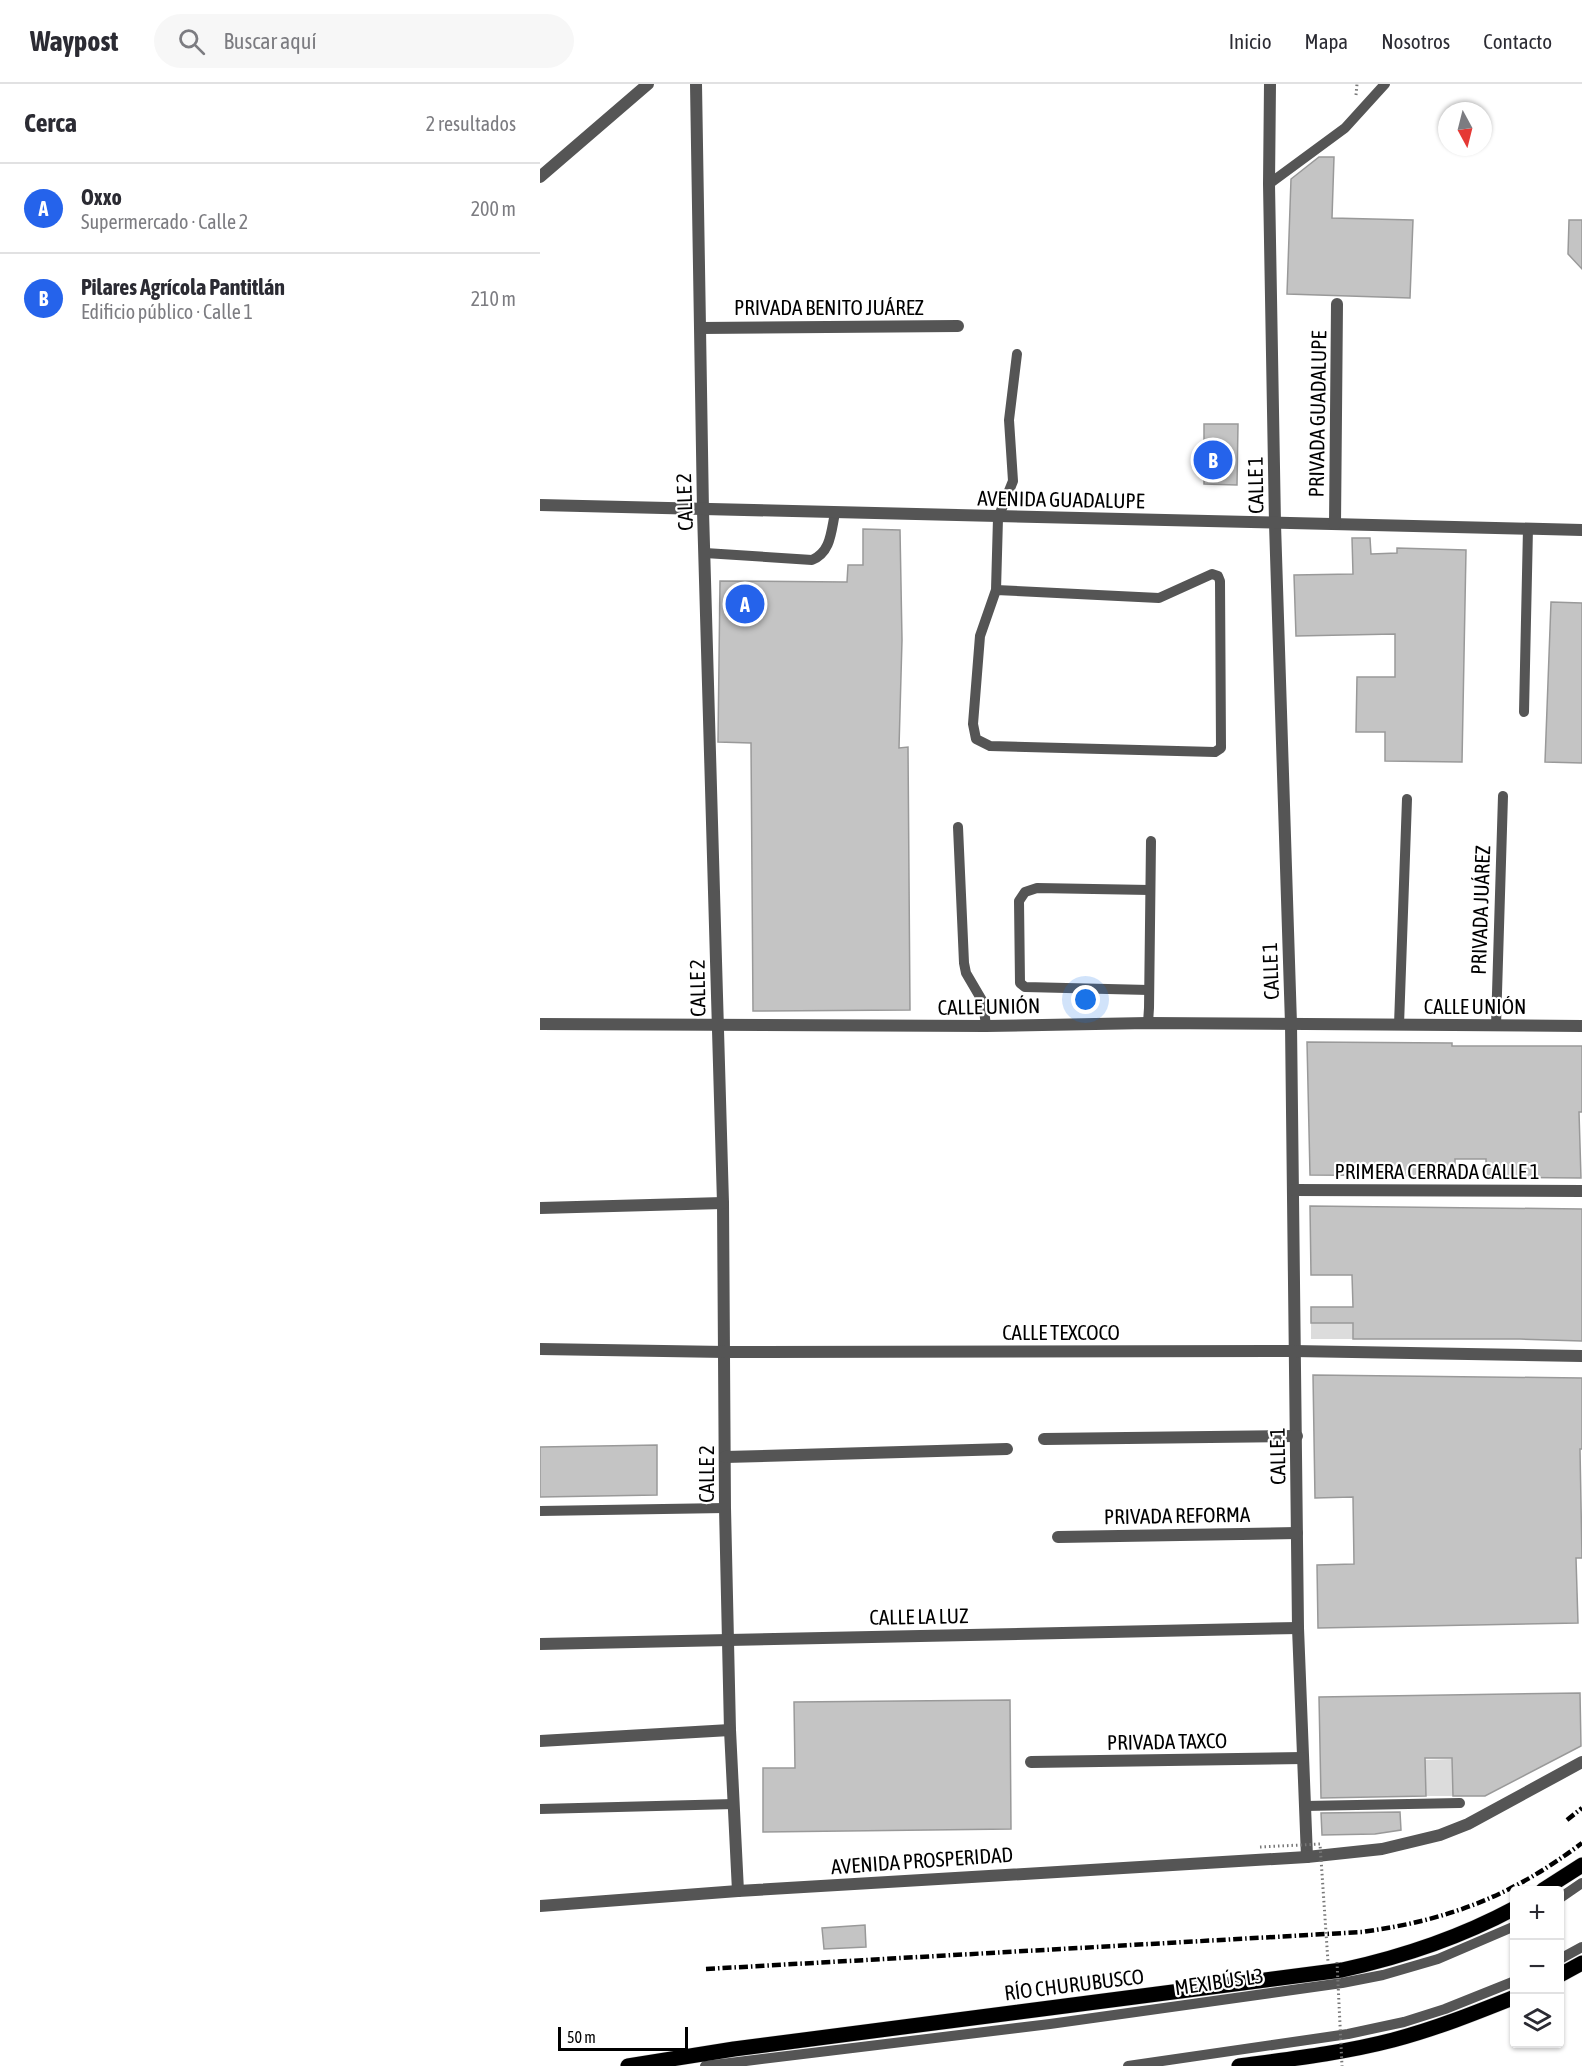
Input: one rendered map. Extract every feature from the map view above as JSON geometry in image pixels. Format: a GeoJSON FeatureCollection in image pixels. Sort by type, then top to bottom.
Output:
{"type":"FeatureCollection","features":[{"type":"Feature","properties":{"kind":"main road"},"geometry":{"type":"LineString","coordinates":[[1549,1886],[1582,1865]]}},
{"type":"Feature","properties":{"kind":"main road","name":"RÍO CHURUBUSCO"},"geometry":{"type":"LineString","coordinates":[[628,2066],[734,2049],[1342,1970],[1429,1946],[1510,1910]]}},
{"type":"Feature","properties":{"kind":"main road"},"geometry":{"type":"LineString","coordinates":[[1564,1973],[1582,1963]]}},
{"type":"Feature","properties":{"kind":"main road"},"geometry":{"type":"LineString","coordinates":[[1239,2066],[1307,2062],[1447,2023],[1510,1999]]}},
{"type":"Feature","properties":{"kind":"street"},"geometry":{"type":"LineString","coordinates":[[540,177],[648,84]]}},
{"type":"Feature","properties":{"kind":"street","name":"CALLE 2"},"geometry":{"type":"LineString","coordinates":[[696,84],[703,511],[723,1203],[725,1508],[730,1730],[738,1891]]}},
{"type":"Feature","properties":{"kind":"street","name":"CALLE 1"},"geometry":{"type":"LineString","coordinates":[[1270,84],[1269,184],[1275,524],[1291,1024],[1298,1628],[1307,1857]]}},
{"type":"Feature","properties":{"kind":"street","name":"PRIVADA GUADALUPE"},"geometry":{"type":"LineString","coordinates":[[1335,524],[1337,304]]}},
{"type":"Feature","properties":{"kind":"street","name":"PRIVADA BENITO JUÁREZ"},"geometry":{"type":"LineString","coordinates":[[701,328],[958,326]]}},
{"type":"Feature","properties":{"kind":"street","name":"AVENIDA GUADALUPE"},"geometry":{"type":"LineString","coordinates":[[540,505],[703,511],[1582,530]]}},
{"type":"Feature","properties":{"kind":"street","name":"CALLE UNIÓN"},"geometry":{"type":"LineString","coordinates":[[540,1024],[986,1026],[1148,1023],[1582,1026]]}},
{"type":"Feature","properties":{"kind":"street","name":"PRIMERA CERRADA CALLE 1"},"geometry":{"type":"LineString","coordinates":[[1293,1190],[1582,1191]]}},
{"type":"Feature","properties":{"kind":"street"},"geometry":{"type":"LineString","coordinates":[[540,1208],[723,1203]]}},
{"type":"Feature","properties":{"kind":"street","name":"CALLE TEXCOCO"},"geometry":{"type":"LineString","coordinates":[[540,1349],[725,1352],[1294,1351],[1582,1356]]}},
{"type":"Feature","properties":{"kind":"street"},"geometry":{"type":"LineString","coordinates":[[1044,1439],[1297,1436]]}},
{"type":"Feature","properties":{"kind":"street"},"geometry":{"type":"LineString","coordinates":[[725,1457],[1007,1449]]}},
{"type":"Feature","properties":{"kind":"street","name":"PRIVADA REFORMA"},"geometry":{"type":"LineString","coordinates":[[1058,1537],[1297,1533]]}},
{"type":"Feature","properties":{"kind":"street","name":"CALLE LA LUZ"},"geometry":{"type":"LineString","coordinates":[[540,1644],[1298,1628]]}},
{"type":"Feature","properties":{"kind":"street"},"geometry":{"type":"LineString","coordinates":[[540,1741],[730,1730]]}},
{"type":"Feature","properties":{"kind":"street","name":"PRIVADA TAXCO"},"geometry":{"type":"LineString","coordinates":[[1031,1762],[1303,1758]]}},
{"type":"Feature","properties":{"kind":"street","name":"AVENIDA PROSPERIDAD"},"geometry":{"type":"LineString","coordinates":[[540,1906],[738,1891],[1307,1857],[1382,1849],[1440,1835],[1468,1824],[1582,1762]]}},
{"type":"Feature","properties":{"kind":"lane"},"geometry":{"type":"LineString","coordinates":[[1269,184],[1345,128],[1385,84]]}},
{"type":"Feature","properties":{"kind":"lane"},"geometry":{"type":"LineString","coordinates":[[996,590],[1159,598],[1212,574],[1218,576],[1220,581],[1221,748],[1215,752],[990,746],[976,739],[973,724],[980,636],[996,590],[998,518],[1013,481],[1009,420],[1017,354]]}},
{"type":"Feature","properties":{"kind":"lane"},"geometry":{"type":"LineString","coordinates":[[705,553],[812,560],[821,556],[826,549],[835,513]]}},
{"type":"Feature","properties":{"kind":"lane"},"geometry":{"type":"LineString","coordinates":[[1524,712],[1528,528]]}},
{"type":"Feature","properties":{"kind":"lane","name":"PRIVADA JUÁREZ"},"geometry":{"type":"LineString","coordinates":[[1496,1026],[1503,796]]}},
{"type":"Feature","properties":{"kind":"lane"},"geometry":{"type":"LineString","coordinates":[[1399,1025],[1407,799]]}},
{"type":"Feature","properties":{"kind":"lane"},"geometry":{"type":"LineString","coordinates":[[958,827],[964,963],[966,973],[983,1002],[986,1026]]}},
{"type":"Feature","properties":{"kind":"lane"},"geometry":{"type":"LineString","coordinates":[[1148,1023],[1151,840]]}},
{"type":"Feature","properties":{"kind":"lane"},"geometry":{"type":"LineString","coordinates":[[1149,990],[1025,987],[1020,983],[1019,901],[1025,892],[1037,888],[1150,890]]}},
{"type":"Feature","properties":{"kind":"lane"},"geometry":{"type":"LineString","coordinates":[[540,1511],[725,1508]]}},
{"type":"Feature","properties":{"kind":"lane"},"geometry":{"type":"LineString","coordinates":[[1305,1806],[1460,1803]]}},
{"type":"Feature","properties":{"kind":"lane"},"geometry":{"type":"LineString","coordinates":[[540,1809],[734,1804]]}},
{"type":"Feature","properties":{"kind":"lane"},"geometry":{"type":"LineString","coordinates":[[1564,1895],[1582,1883]]}},
{"type":"Feature","properties":{"kind":"lane","name":"MEXIBÚS L3"},"geometry":{"type":"LineString","coordinates":[[705,2066],[1050,2024],[1342,1983],[1383,1975],[1438,1959],[1510,1928]]}},
{"type":"Feature","properties":{"kind":"lane"},"geometry":{"type":"LineString","coordinates":[[1564,1957],[1582,1947]]}},
{"type":"Feature","properties":{"kind":"lane"},"geometry":{"type":"LineString","coordinates":[[1128,2066],[1359,2032],[1404,2022],[1445,2009],[1510,1983]]}},
{"type":"Feature","properties":{"kind":"path"},"geometry":{"type":"LineString","coordinates":[[1356,99],[1357,84]]}},
{"type":"Feature","properties":{"kind":"path"},"geometry":{"type":"LineString","coordinates":[[1260,1846],[1320,1844],[1328,1962]]}},
{"type":"Feature","properties":{"kind":"path"},"geometry":{"type":"LineString","coordinates":[[1337,1962],[1342,2066]]}},
{"type":"Feature","properties":{"kind":"shaded area"},"geometry":{"type":"Polygon","coordinates":[[[1311,1323],[1353,1323],[1353,1339],[1311,1339],[1311,1323]]]}},
{"type":"Feature","properties":{"kind":"shaded area"},"geometry":{"type":"Polygon","coordinates":[[[1452,1759],[1453,1796],[1426,1796],[1425,1760],[1452,1759]]]}},
{"type":"Feature","properties":{"kind":"building"},"geometry":{"type":"Polygon","coordinates":[[[1319,157],[1334,157],[1332,218],[1413,220],[1410,298],[1287,294],[1291,179],[1319,157]]]}},
{"type":"Feature","properties":{"kind":"building"},"geometry":{"type":"Polygon","coordinates":[[[1569,220],[1582,220],[1582,269],[1568,254],[1569,220]]]}},
{"type":"Feature","properties":{"kind":"building"},"geometry":{"type":"Polygon","coordinates":[[[1204,424],[1238,424],[1237,485],[1204,484],[1204,424]]]}},
{"type":"Feature","properties":{"kind":"building"},"geometry":{"type":"Polygon","coordinates":[[[863,529],[900,530],[902,640],[899,748],[908,747],[910,1010],[753,1011],[751,743],[718,742],[720,581],[847,582],[848,565],[863,565],[863,529]]]}},
{"type":"Feature","properties":{"kind":"building"},"geometry":{"type":"Polygon","coordinates":[[[1352,538],[1370,538],[1371,554],[1397,553],[1397,548],[1466,550],[1462,762],[1385,761],[1385,732],[1356,732],[1357,677],[1395,677],[1395,634],[1296,636],[1294,575],[1353,574],[1352,538]]]}},
{"type":"Feature","properties":{"kind":"building"},"geometry":{"type":"Polygon","coordinates":[[[1551,602],[1582,603],[1582,763],[1545,762],[1551,602]]]}},
{"type":"Feature","properties":{"kind":"building"},"geometry":{"type":"Polygon","coordinates":[[[1307,1042],[1452,1043],[1452,1046],[1582,1046],[1582,1112],[1579,1112],[1581,1178],[1486,1177],[1486,1159],[1455,1159],[1455,1176],[1310,1175],[1307,1042]]]}},
{"type":"Feature","properties":{"kind":"building"},"geometry":{"type":"Polygon","coordinates":[[[1310,1206],[1582,1209],[1582,1341],[1353,1339],[1353,1323],[1311,1323],[1311,1307],[1353,1307],[1352,1275],[1311,1275],[1310,1206]]]}},
{"type":"Feature","properties":{"kind":"building"},"geometry":{"type":"Polygon","coordinates":[[[1313,1375],[1582,1378],[1582,1449],[1580,1449],[1582,1558],[1576,1558],[1578,1623],[1318,1628],[1317,1565],[1354,1564],[1353,1497],[1315,1498],[1313,1375]]]}},
{"type":"Feature","properties":{"kind":"building"},"geometry":{"type":"Polygon","coordinates":[[[657,1445],[657,1495],[540,1497],[540,1447],[657,1445]]]}},
{"type":"Feature","properties":{"kind":"building"},"geometry":{"type":"Polygon","coordinates":[[[1580,1693],[1581,1746],[1485,1796],[1453,1796],[1452,1758],[1425,1758],[1426,1796],[1321,1798],[1319,1697],[1580,1693]]]}},
{"type":"Feature","properties":{"kind":"building"},"geometry":{"type":"Polygon","coordinates":[[[1010,1700],[1011,1829],[763,1832],[763,1768],[795,1768],[794,1702],[1010,1700]]]}},
{"type":"Feature","properties":{"kind":"building"},"geometry":{"type":"Polygon","coordinates":[[[1400,1812],[1401,1830],[1375,1834],[1322,1835],[1321,1813],[1400,1812]]]}},
{"type":"Feature","properties":{"kind":"building"},"geometry":{"type":"Polygon","coordinates":[[[865,1925],[866,1947],[824,1949],[822,1928],[865,1925]]]}},
{"type":"Feature","properties":{"kind":"railway"},"geometry":{"type":"LineString","coordinates":[[1567,1820],[1582,1808]]}},
{"type":"Feature","properties":{"kind":"railway"},"geometry":{"type":"LineString","coordinates":[[706,1969],[1362,1932],[1423,1920],[1478,1903],[1530,1878],[1582,1843]]}},
{"type":"Feature","properties":{"kind":"place","name":"Pilares Agrícola Pantitlán"},"geometry":{"type":"Point","coordinates":[1213,460]}},
{"type":"Feature","properties":{"kind":"place","name":"Oxxo"},"geometry":{"type":"Point","coordinates":[745,604]}}]}
